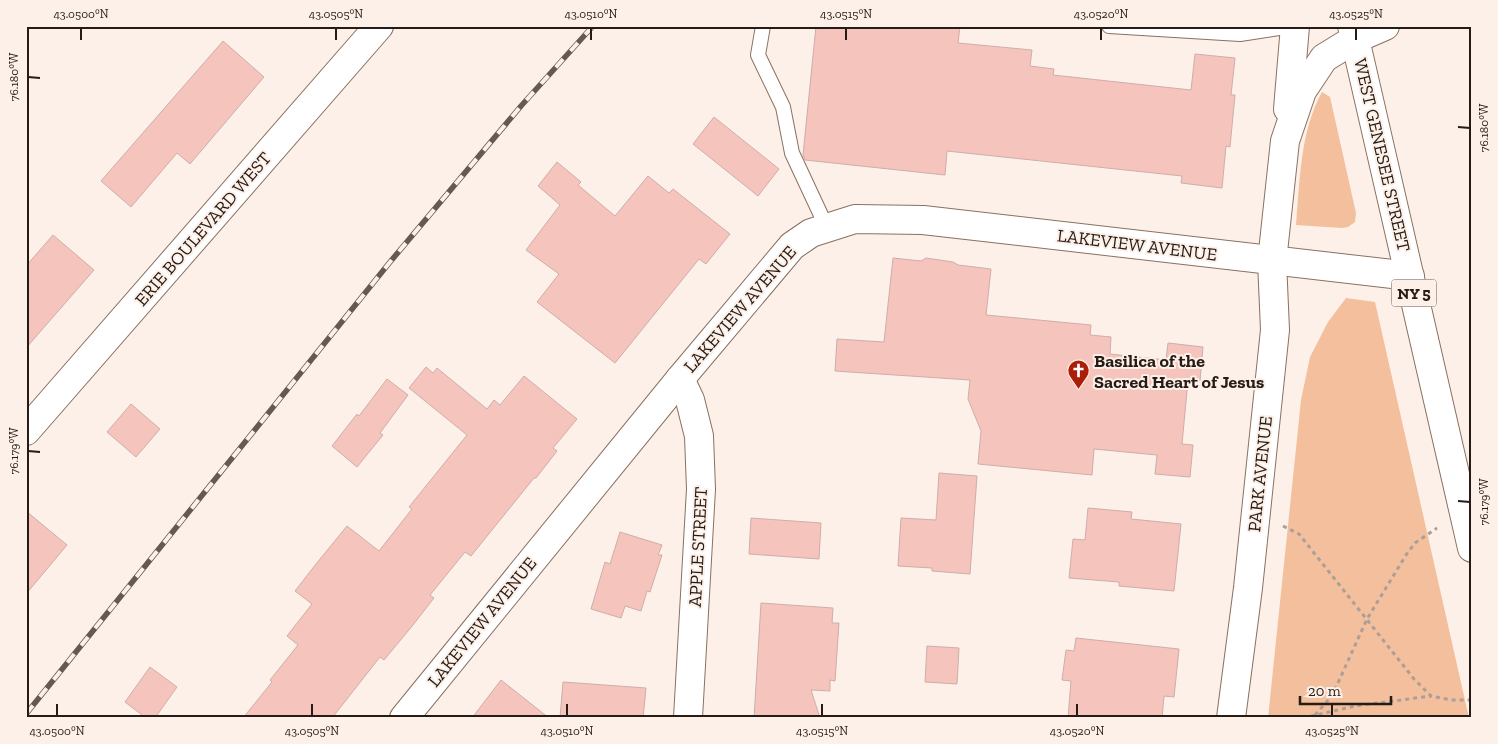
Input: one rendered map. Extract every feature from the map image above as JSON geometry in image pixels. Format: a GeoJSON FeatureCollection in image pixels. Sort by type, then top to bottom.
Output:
{"type":"FeatureCollection","features":[{"type":"Feature","properties":{"kind":"street","name":"ERIE BOULEVARD WEST"},"geometry":{"type":"LineString","coordinates":[[26,431],[379,26]]}},
{"type":"Feature","properties":{"kind":"street","name":"PARK AVENUE"},"geometry":{"type":"LineString","coordinates":[[1231,718],[1248,588],[1275,330],[1272,261],[1285,141],[1294,26]]}},
{"type":"Feature","properties":{"kind":"street","name":"PARK AVENUE"},"geometry":{"type":"LineString","coordinates":[[1285,141],[1302,91],[1324,58],[1353,33],[1385,26]]}},
{"type":"Feature","properties":{"kind":"street","name":"WEST GENESEE STREET"},"geometry":{"type":"LineString","coordinates":[[1353,33],[1469,519],[1472,548]]}},
{"type":"Feature","properties":{"kind":"street","name":"LAKEVIEW AVENUE"},"geometry":{"type":"LineString","coordinates":[[404,718],[680,379],[792,246],[811,233],[855,219],[923,220],[1410,276]]}},
{"type":"Feature","properties":{"kind":"street","name":"APPLE STREET"},"geometry":{"type":"LineString","coordinates":[[680,379],[690,400],[699,436],[702,489],[688,718]]}},
{"type":"Feature","properties":{"kind":"lane"},"geometry":{"type":"LineString","coordinates":[[763,26],[758,55],[783,108],[792,153],[827,228]]}},
{"type":"Feature","properties":{"kind":"lane"},"geometry":{"type":"LineString","coordinates":[[1109,26],[1240,34],[1294,26]]}},
{"type":"Feature","properties":{"kind":"path"},"geometry":{"type":"LineString","coordinates":[[1256,514],[1299,534],[1414,679],[1431,696]]}},
{"type":"Feature","properties":{"kind":"path"},"geometry":{"type":"LineString","coordinates":[[1315,715],[1332,696],[1367,619],[1415,543],[1434,528],[1469,519]]}},
{"type":"Feature","properties":{"kind":"path"},"geometry":{"type":"LineString","coordinates":[[1303,718],[1355,706],[1431,696],[1452,700],[1472,700]]}},
{"type":"Feature","properties":{"kind":"shaded area"},"geometry":{"type":"Polygon","coordinates":[[[1322,92],[1330,97],[1356,213],[1355,222],[1348,227],[1296,225],[1305,140],[1309,123],[1322,92]]]}},
{"type":"Feature","properties":{"kind":"shaded area"},"geometry":{"type":"Polygon","coordinates":[[[1346,298],[1375,302],[1469,718],[1268,718],[1301,400],[1310,357],[1328,322],[1346,298]]]}},
{"type":"Feature","properties":{"kind":"building"},"geometry":{"type":"Polygon","coordinates":[[[816,26],[960,26],[958,43],[1032,50],[1030,66],[1054,69],[1053,75],[1191,90],[1195,54],[1235,58],[1231,95],[1235,95],[1230,147],[1226,146],[1222,188],[1181,183],[1182,176],[947,151],[945,175],[805,160],[803,155],[816,26]]]}},
{"type":"Feature","properties":{"kind":"building"},"geometry":{"type":"Polygon","coordinates":[[[223,41],[264,77],[190,164],[177,153],[131,207],[101,181],[223,41]]]}},
{"type":"Feature","properties":{"kind":"building"},"geometry":{"type":"Polygon","coordinates":[[[714,117],[779,169],[758,196],[693,144],[714,117]]]}},
{"type":"Feature","properties":{"kind":"building"},"geometry":{"type":"Polygon","coordinates":[[[557,162],[581,182],[578,185],[615,216],[648,176],[669,193],[673,189],[730,234],[706,264],[699,259],[615,363],[537,302],[559,274],[526,250],[560,205],[538,186],[557,162]]]}},
{"type":"Feature","properties":{"kind":"building"},"geometry":{"type":"Polygon","coordinates":[[[53,235],[94,270],[26,348],[26,266],[53,235]]]}},
{"type":"Feature","properties":{"kind":"building","name":"Basilica of the Sacred Heart of Jesus"},"geometry":{"type":"Polygon","coordinates":[[[893,258],[921,261],[926,258],[953,262],[958,265],[991,269],[986,315],[1091,325],[1090,335],[1111,337],[1110,354],[1166,360],[1168,343],[1203,347],[1200,381],[1188,380],[1182,444],[1193,445],[1190,477],[1155,474],[1157,455],[1094,449],[1092,475],[978,464],[981,431],[968,399],[970,380],[835,371],[837,339],[884,342],[893,258]]]}},
{"type":"Feature","properties":{"kind":"building"},"geometry":{"type":"Polygon","coordinates":[[[426,367],[433,373],[437,368],[487,409],[494,400],[500,405],[524,376],[577,419],[553,448],[557,451],[536,478],[534,478],[471,556],[465,552],[430,595],[434,598],[413,625],[384,660],[380,657],[332,718],[243,718],[298,645],[287,636],[312,604],[295,591],[316,564],[347,526],[379,551],[412,509],[409,507],[467,435],[409,388],[426,367]]]}},
{"type":"Feature","properties":{"kind":"building"},"geometry":{"type":"Polygon","coordinates":[[[387,379],[408,395],[380,433],[383,435],[357,467],[332,446],[357,414],[359,416],[387,379]]]}},
{"type":"Feature","properties":{"kind":"building"},"geometry":{"type":"Polygon","coordinates":[[[131,404],[160,429],[136,457],[107,432],[131,404]]]}},
{"type":"Feature","properties":{"kind":"building"},"geometry":{"type":"Polygon","coordinates":[[[939,473],[977,476],[970,574],[932,571],[932,568],[898,566],[901,518],[936,520],[939,473]]]}},
{"type":"Feature","properties":{"kind":"building"},"geometry":{"type":"Polygon","coordinates":[[[1088,508],[1132,512],[1131,519],[1181,524],[1174,591],[1119,586],[1119,582],[1069,578],[1073,539],[1085,540],[1088,508]]]}},
{"type":"Feature","properties":{"kind":"building"},"geometry":{"type":"Polygon","coordinates":[[[26,511],[67,545],[26,594],[26,511]]]}},
{"type":"Feature","properties":{"kind":"building"},"geometry":{"type":"Polygon","coordinates":[[[751,518],[821,523],[819,559],[749,554],[751,518]]]}},
{"type":"Feature","properties":{"kind":"building"},"geometry":{"type":"Polygon","coordinates":[[[620,532],[662,545],[658,555],[662,555],[650,592],[647,591],[641,611],[625,606],[621,618],[591,609],[605,562],[610,564],[620,532]]]}},
{"type":"Feature","properties":{"kind":"building"},"geometry":{"type":"Polygon","coordinates":[[[761,603],[833,608],[832,623],[839,623],[835,681],[830,680],[830,691],[811,690],[820,718],[754,718],[761,603]]]}},
{"type":"Feature","properties":{"kind":"building"},"geometry":{"type":"Polygon","coordinates":[[[1076,638],[1179,649],[1174,697],[1164,696],[1162,718],[1068,718],[1071,681],[1062,680],[1066,650],[1074,651],[1076,638]]]}},
{"type":"Feature","properties":{"kind":"building"},"geometry":{"type":"Polygon","coordinates":[[[927,646],[959,648],[957,684],[925,682],[927,646]]]}},
{"type":"Feature","properties":{"kind":"building"},"geometry":{"type":"Polygon","coordinates":[[[150,667],[177,687],[155,718],[146,718],[125,702],[150,667]]]}},
{"type":"Feature","properties":{"kind":"building"},"geometry":{"type":"Polygon","coordinates":[[[501,680],[549,718],[472,718],[501,680]]]}},
{"type":"Feature","properties":{"kind":"building"},"geometry":{"type":"Polygon","coordinates":[[[563,682],[646,688],[643,718],[560,718],[563,682]]]}},
{"type":"Feature","properties":{"kind":"railway"},"geometry":{"type":"LineString","coordinates":[[26,714],[390,262],[521,106],[593,26]]}},
{"type":"Feature","properties":{"kind":"place","name":"Basilica of the Sacred Heart of Jesus"},"geometry":{"type":"Point","coordinates":[1078,390]}}]}
